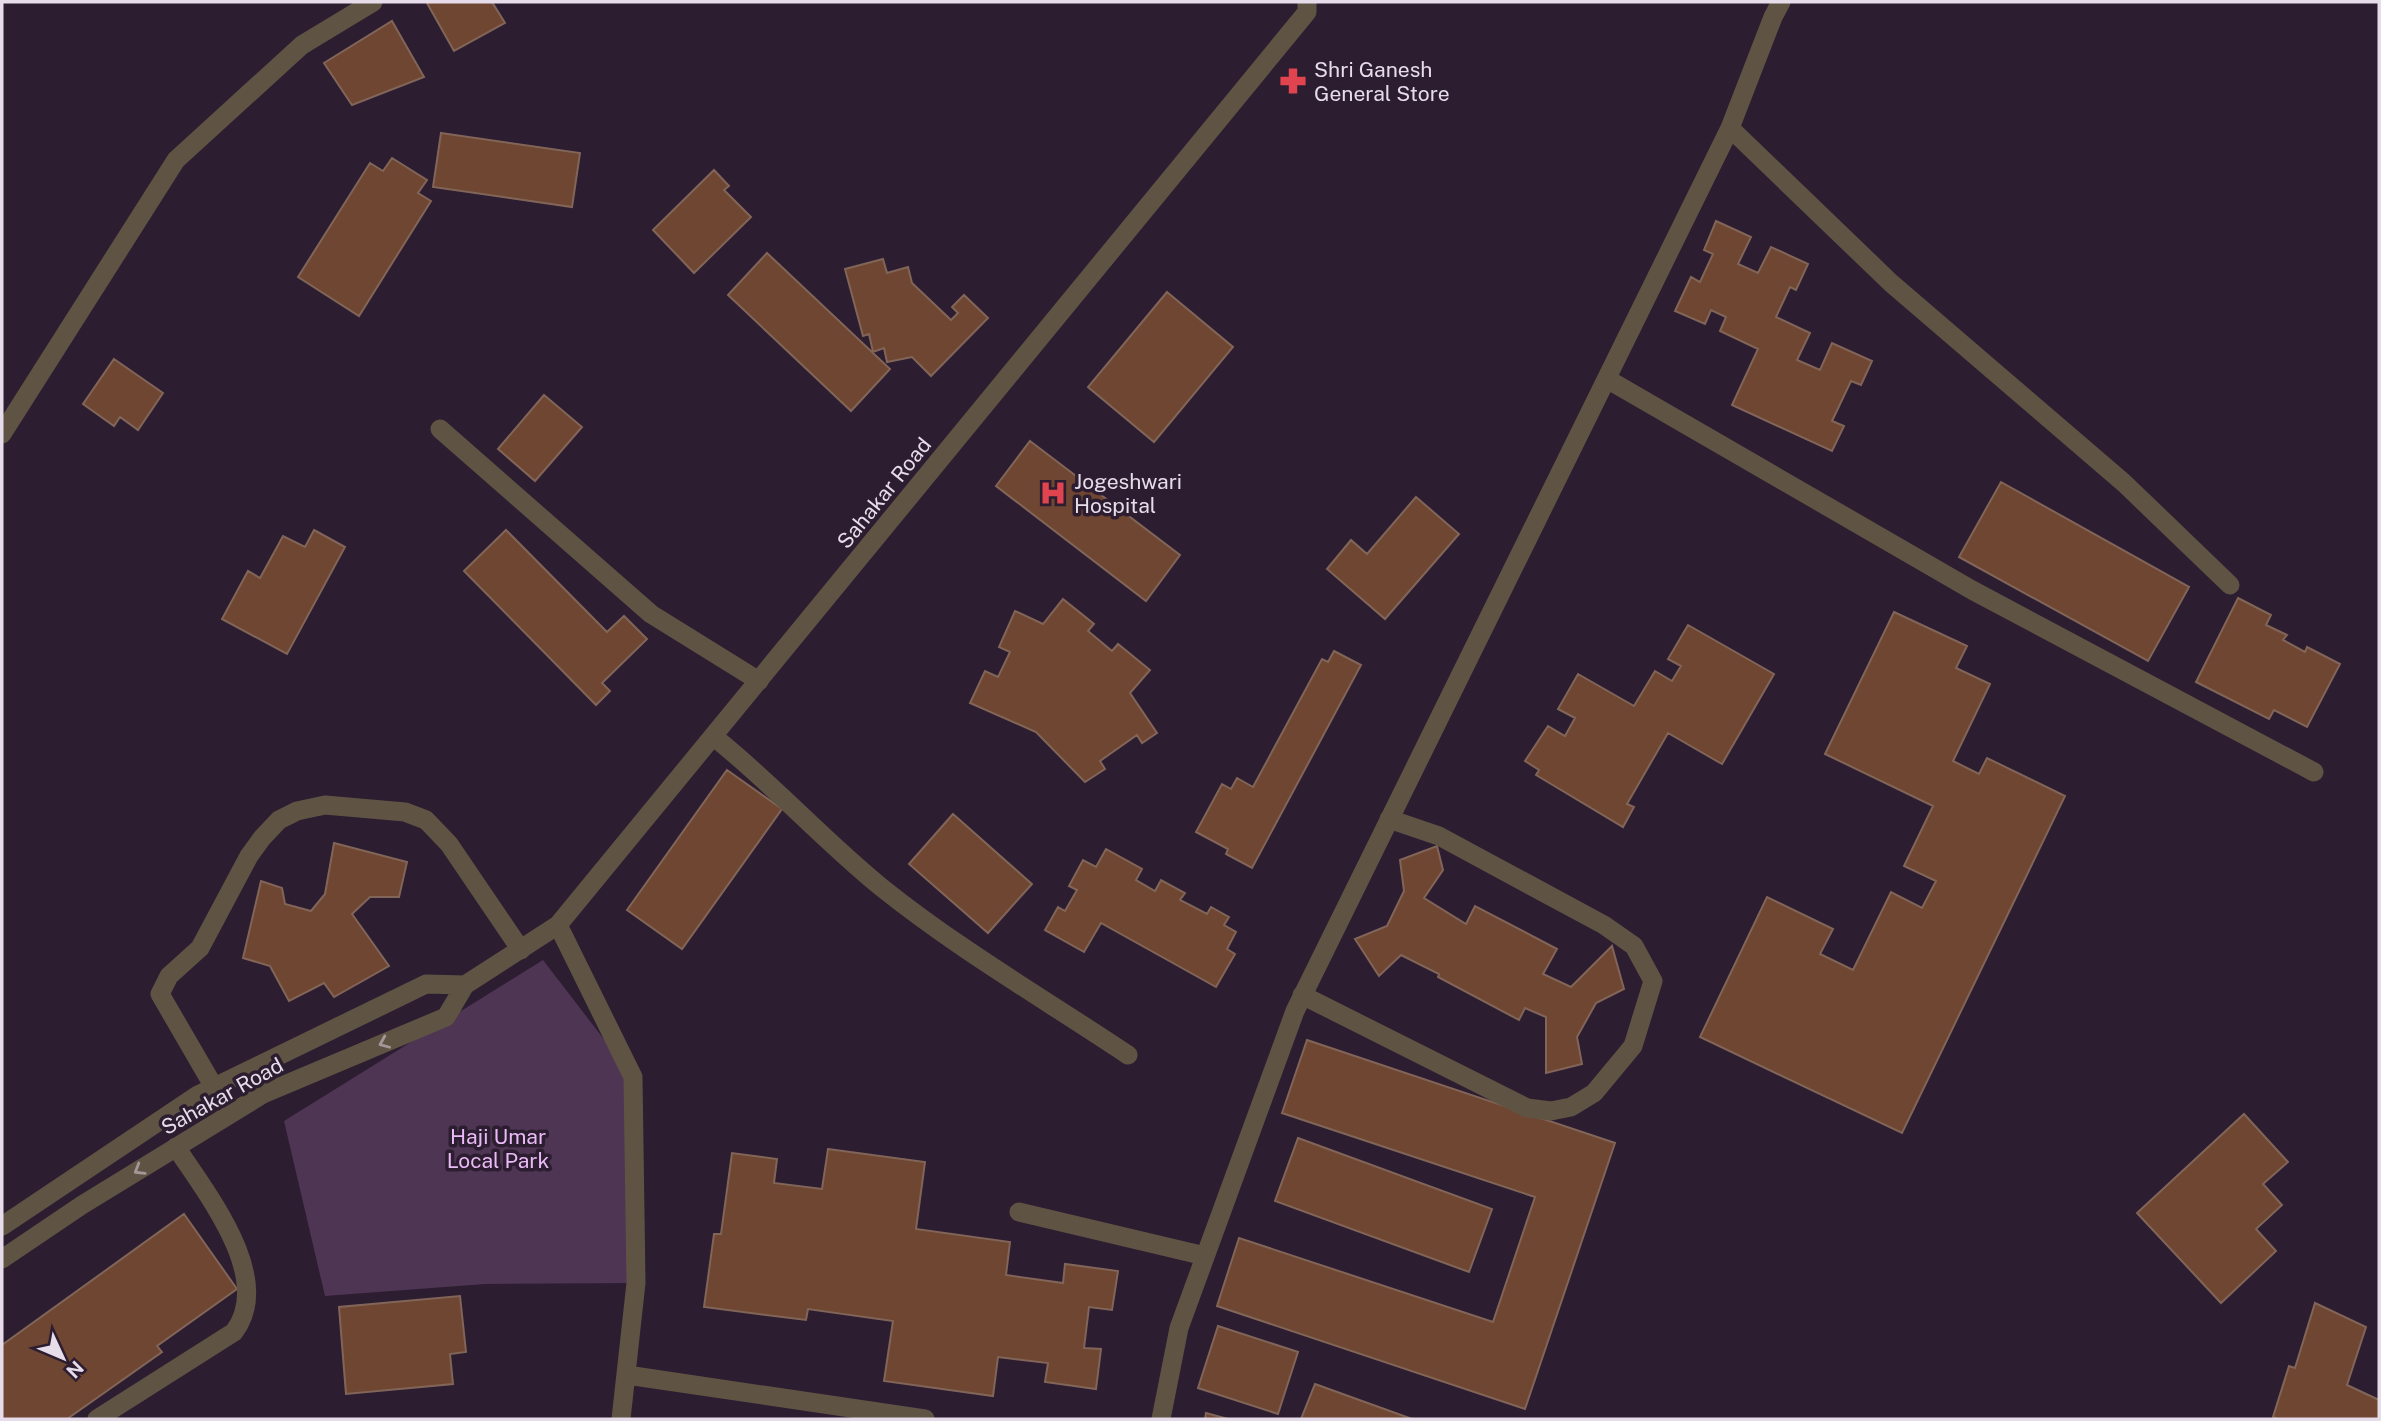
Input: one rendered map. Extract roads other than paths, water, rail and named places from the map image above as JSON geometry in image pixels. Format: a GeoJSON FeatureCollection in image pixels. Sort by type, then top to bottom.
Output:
{"type":"FeatureCollection","features":[{"type":"Feature","properties":{"kind":"street"},"geometry":{"type":"LineString","coordinates":[[2,434],[176,160],[302,46],[373,2]]}},
{"type":"Feature","properties":{"kind":"street","name":"Sahakar Road"},"geometry":{"type":"LineString","coordinates":[[2,1259],[82,1205],[263,1094],[446,1017],[465,985],[558,925],[1299,23],[1307,12],[1307,2]]}},
{"type":"Feature","properties":{"kind":"street"},"geometry":{"type":"LineString","coordinates":[[1161,1419],[1179,1328],[1294,1010],[1730,128],[1781,2]]}},
{"type":"Feature","properties":{"kind":"street"},"geometry":{"type":"LineString","coordinates":[[1730,128],[1891,283],[2124,483],[2230,585]]}},
{"type":"Feature","properties":{"kind":"street"},"geometry":{"type":"LineString","coordinates":[[1606,379],[1972,590],[2314,772]]}},
{"type":"Feature","properties":{"kind":"street"},"geometry":{"type":"LineString","coordinates":[[440,429],[651,614],[759,681]]}},
{"type":"Feature","properties":{"kind":"street"},"geometry":{"type":"LineString","coordinates":[[713,737],[753,768],[793,809],[881,887],[966,949],[1128,1055]]}},
{"type":"Feature","properties":{"kind":"street"},"geometry":{"type":"LineString","coordinates":[[214,1087],[160,994],[169,976],[200,948],[249,856],[262,838],[279,820],[297,811],[325,805],[405,812],[426,820],[449,844],[521,950]]}},
{"type":"Feature","properties":{"kind":"street"},"geometry":{"type":"LineString","coordinates":[[1302,995],[1527,1108],[1552,1111],[1571,1107],[1594,1093],[1633,1046],[1653,981],[1634,946],[1604,925],[1439,836],[1389,819]]}},
{"type":"Feature","properties":{"kind":"street"},"geometry":{"type":"LineString","coordinates":[[558,925],[633,1077],[636,1283],[621,1419]]}},
{"type":"Feature","properties":{"kind":"street","name":"Sahakar Road"},"geometry":{"type":"LineString","coordinates":[[2,1226],[198,1095],[426,984],[465,985]]}},
{"type":"Feature","properties":{"kind":"street"},"geometry":{"type":"LineString","coordinates":[[97,1419],[234,1332],[241,1323],[247,1306],[243,1268],[232,1234],[176,1147]]}},
{"type":"Feature","properties":{"kind":"street"},"geometry":{"type":"LineString","coordinates":[[67,1182],[82,1205]]}},
{"type":"Feature","properties":{"kind":"street"},"geometry":{"type":"LineString","coordinates":[[1018,1212],[1205,1256]]}},
{"type":"Feature","properties":{"kind":"street"},"geometry":{"type":"LineString","coordinates":[[627,1375],[925,1419]]}},
{"type":"Feature","properties":{"kind":"place","name":"Shri Ganesh General Store"},"geometry":{"type":"Point","coordinates":[1293,81]}},
{"type":"Feature","properties":{"kind":"place","name":"Jogeshwari Hospital"},"geometry":{"type":"Point","coordinates":[1053,493]}},
{"type":"Feature","properties":{"kind":"park label","name":"Haji Umar Local Park"},"geometry":{"type":"Point","coordinates":[498,1148]}}]}
